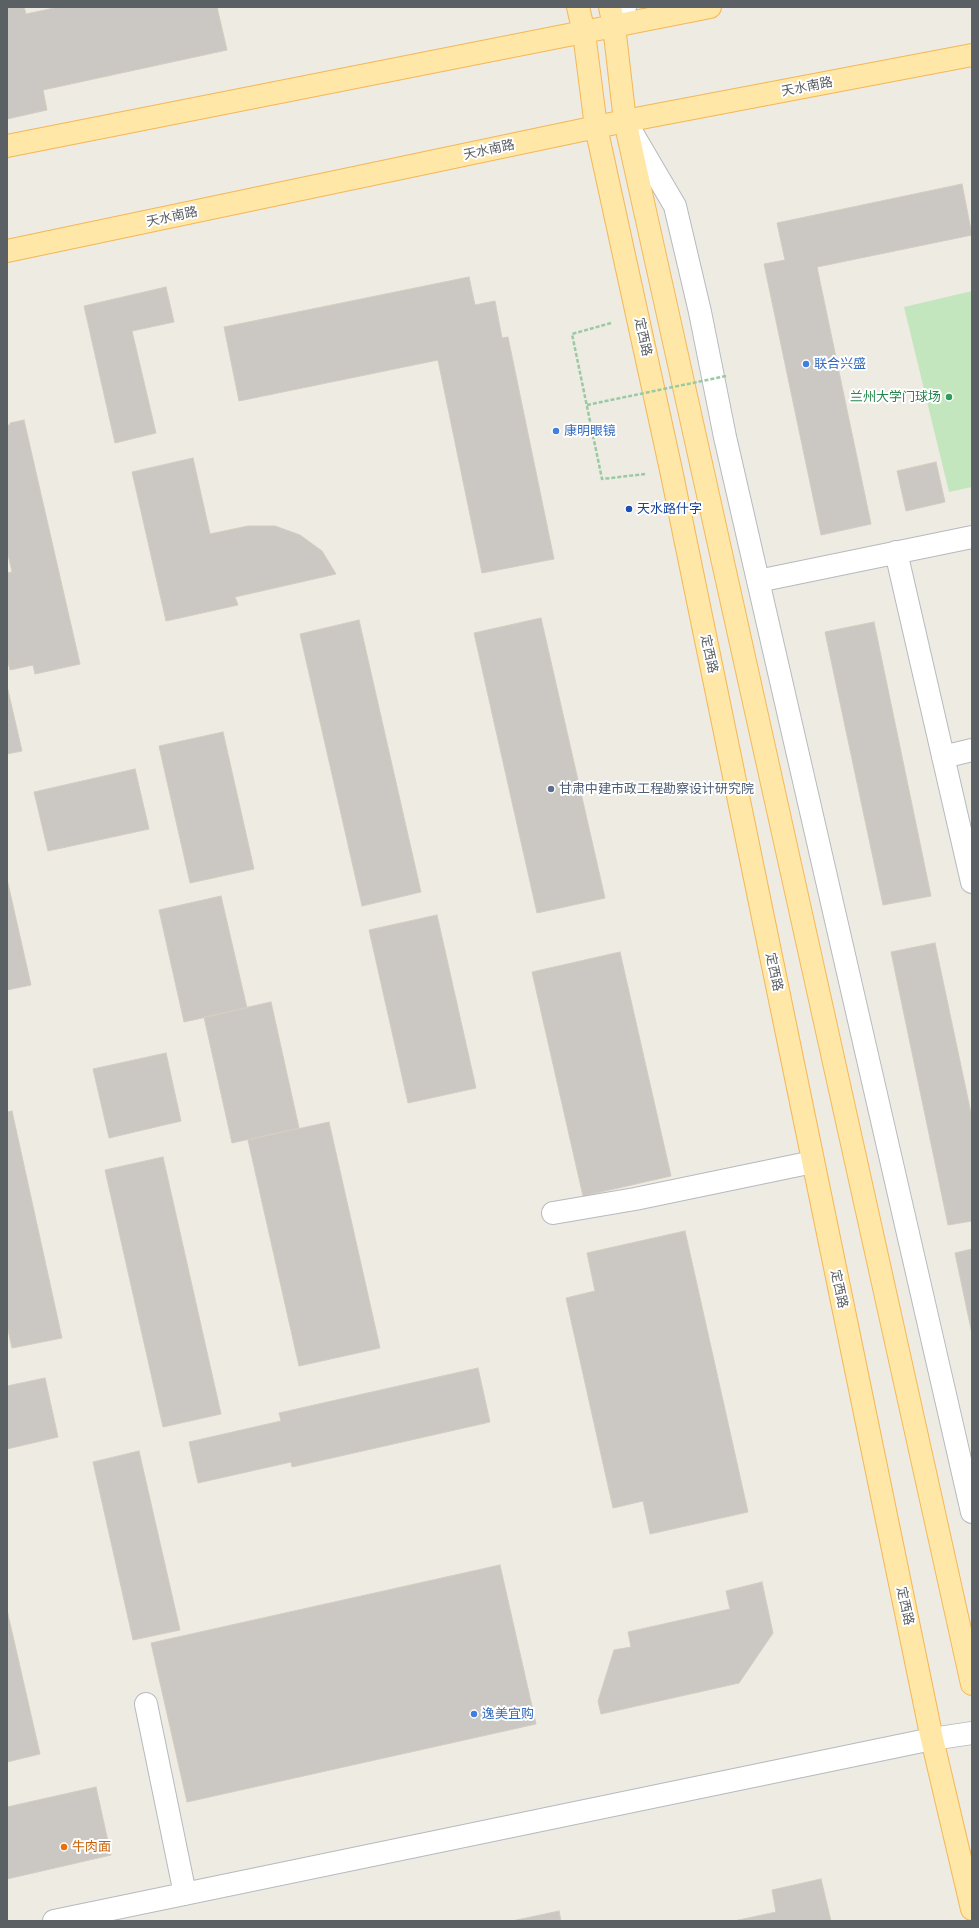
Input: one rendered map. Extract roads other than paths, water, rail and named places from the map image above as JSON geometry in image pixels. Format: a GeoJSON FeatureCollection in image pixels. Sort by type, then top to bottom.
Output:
{"type":"FeatureCollection","features":[{"type":"Feature","properties":{"kind":"main road","name":"定西路"},"geometry":{"type":"LineString","coordinates":[[578,7],[584,33],[596,127],[639,316],[932,1739],[972,1909]]}},
{"type":"Feature","properties":{"kind":"main road"},"geometry":{"type":"LineString","coordinates":[[7,146],[584,33],[612,17],[710,7]]}},
{"type":"Feature","properties":{"kind":"main road"},"geometry":{"type":"LineString","coordinates":[[612,17],[625,121],[972,1684]]}},
{"type":"Feature","properties":{"kind":"main road","name":"天水南路"},"geometry":{"type":"LineString","coordinates":[[7,251],[625,121],[972,55]]}},
{"type":"Feature","properties":{"kind":"street"},"geometry":{"type":"LineString","coordinates":[[612,17],[625,7]]}},
{"type":"Feature","properties":{"kind":"street"},"geometry":{"type":"LineString","coordinates":[[625,121],[675,206],[758,581],[972,1512]]}},
{"type":"Feature","properties":{"kind":"street"},"geometry":{"type":"LineString","coordinates":[[758,581],[972,537]]}},
{"type":"Feature","properties":{"kind":"street"},"geometry":{"type":"LineString","coordinates":[[896,552],[972,882]]}},
{"type":"Feature","properties":{"kind":"street"},"geometry":{"type":"LineString","coordinates":[[943,757],[972,750]]}},
{"type":"Feature","properties":{"kind":"street"},"geometry":{"type":"LineString","coordinates":[[553,1213],[635,1199],[813,1162]]}},
{"type":"Feature","properties":{"kind":"street"},"geometry":{"type":"LineString","coordinates":[[146,1704],[185,1894]]}},
{"type":"Feature","properties":{"kind":"street"},"geometry":{"type":"LineString","coordinates":[[54,1921],[932,1739],[972,1733]]}},
{"type":"Feature","properties":{"kind":"place","name":"联合兴盛"},"geometry":{"type":"Point","coordinates":[806,364]}},
{"type":"Feature","properties":{"kind":"place","name":"兰州大学门球场"},"geometry":{"type":"Point","coordinates":[949,397]}},
{"type":"Feature","properties":{"kind":"place","name":"康明眼镜"},"geometry":{"type":"Point","coordinates":[556,431]}},
{"type":"Feature","properties":{"kind":"place","name":"天水路什字"},"geometry":{"type":"Point","coordinates":[629,509]}},
{"type":"Feature","properties":{"kind":"place","name":"甘肃中建市政工程勘察设计研究院"},"geometry":{"type":"Point","coordinates":[551,789]}},
{"type":"Feature","properties":{"kind":"place","name":"逸美宜购"},"geometry":{"type":"Point","coordinates":[474,1714]}},
{"type":"Feature","properties":{"kind":"place","name":"牛肉面"},"geometry":{"type":"Point","coordinates":[64,1847]}}]}
